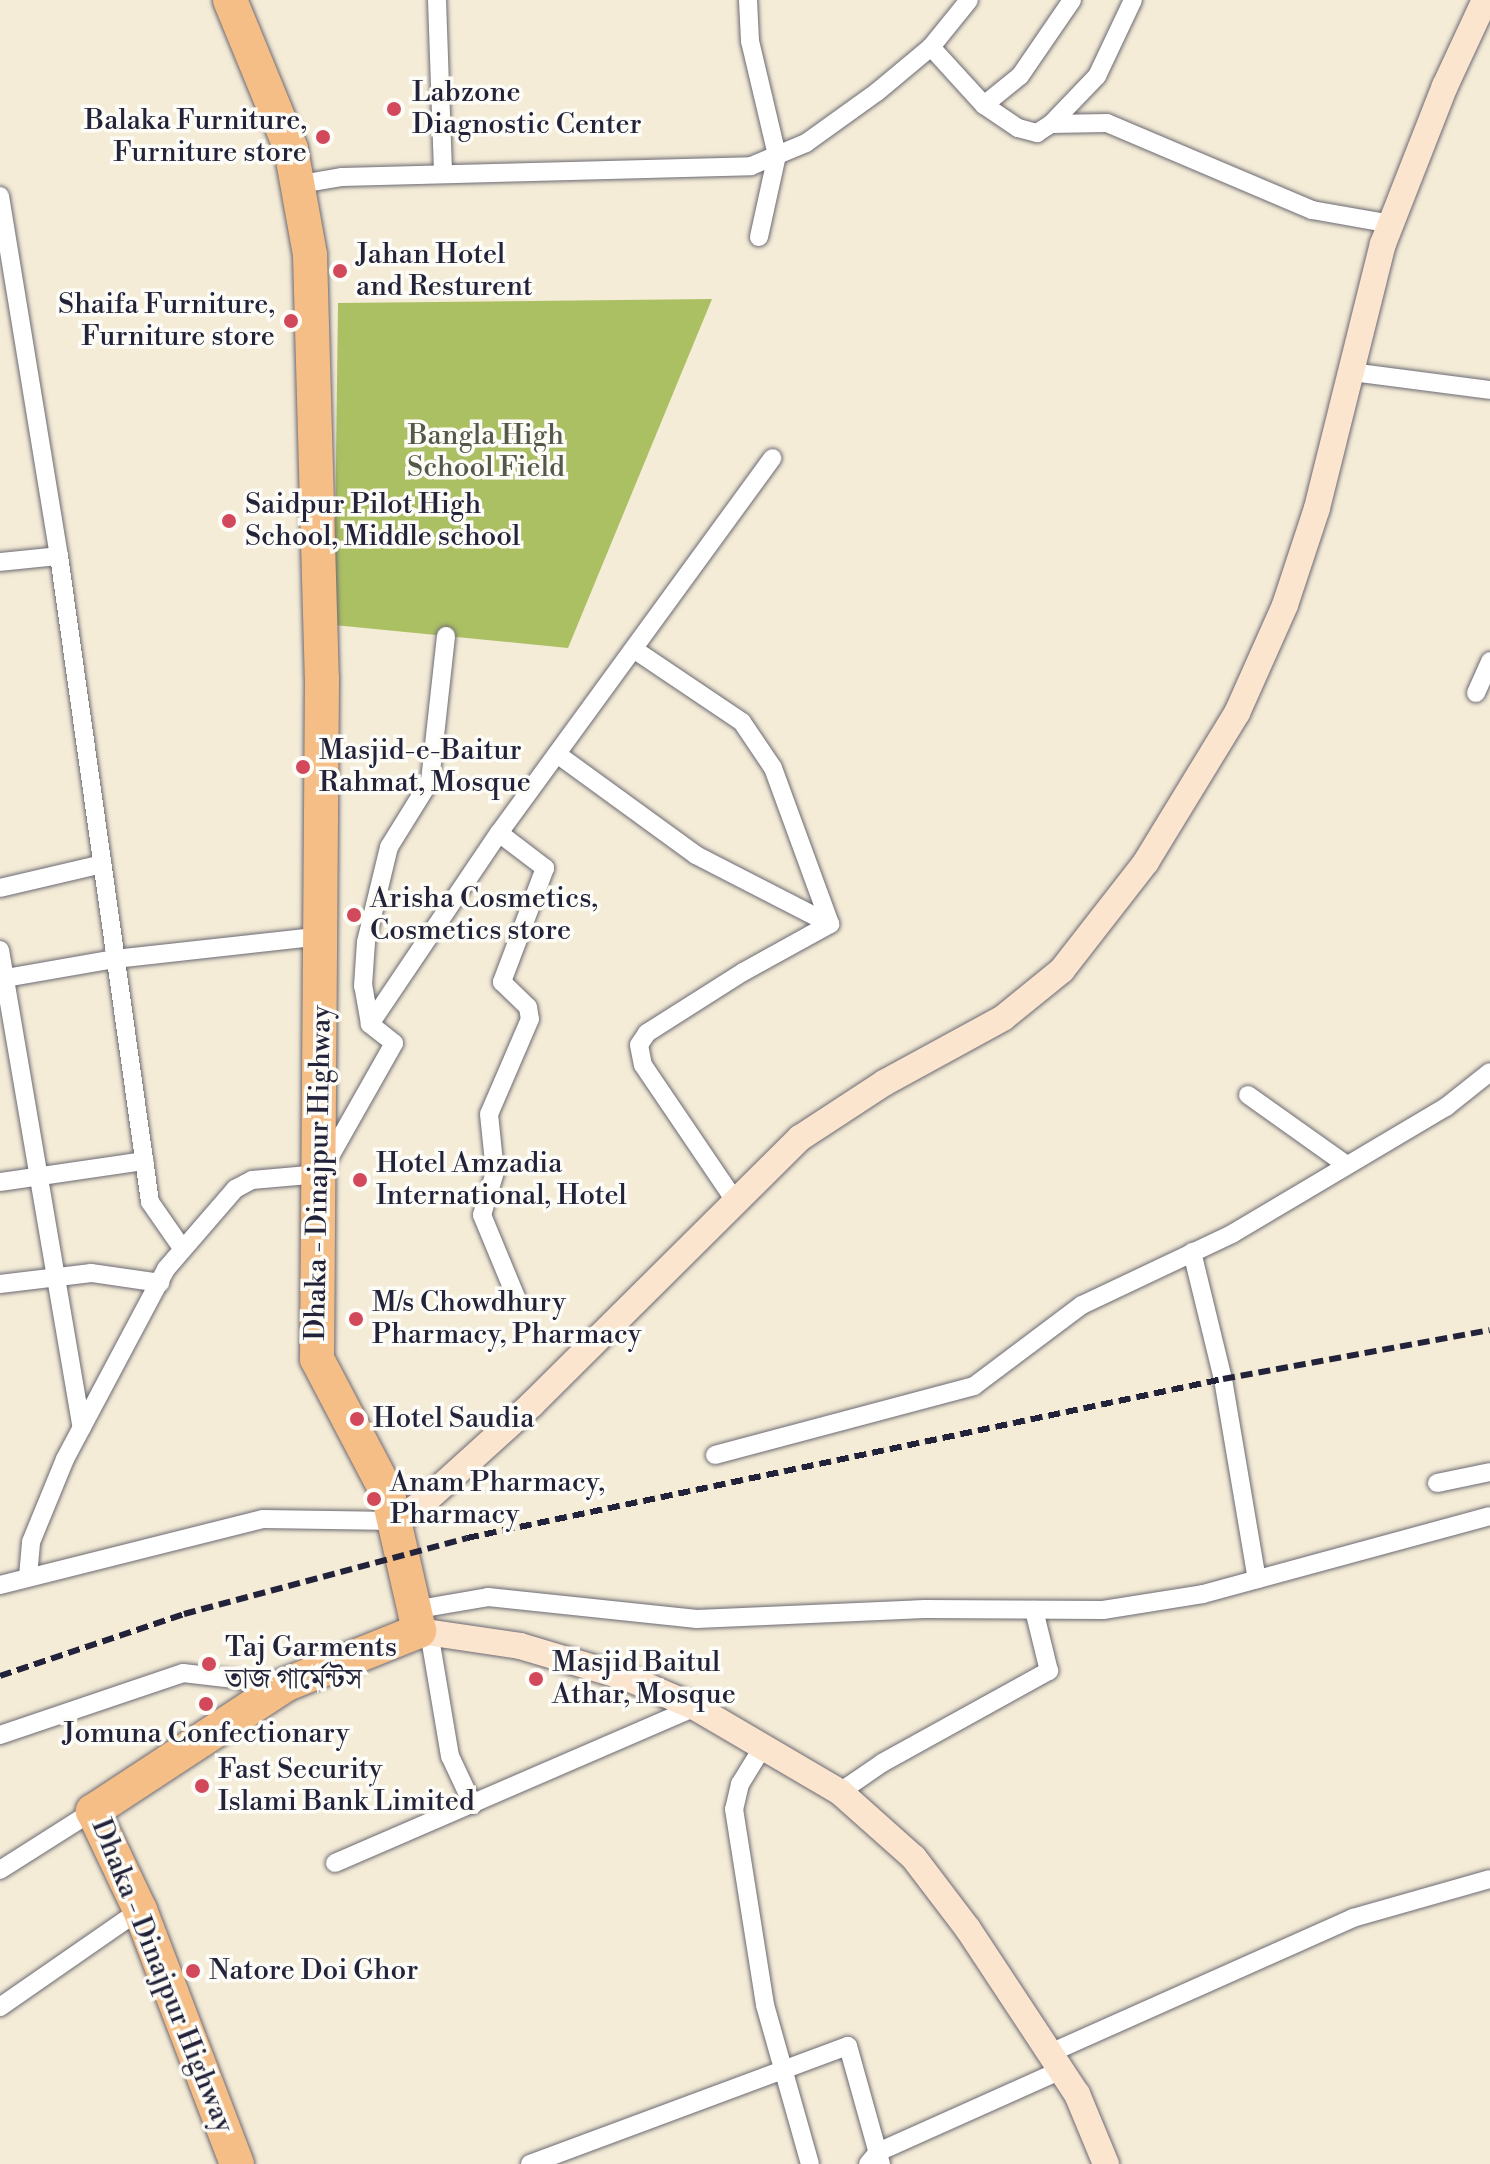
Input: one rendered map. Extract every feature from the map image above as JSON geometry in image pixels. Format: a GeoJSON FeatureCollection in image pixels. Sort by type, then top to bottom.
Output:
{"type":"FeatureCollection","features":[{"type":"Feature","properties":{"kind":"highway","name":"Dhaka - Dinajpur Highway"},"geometry":{"type":"LineString","coordinates":[[230,0],[291,149],[310,255],[322,678],[317,1359],[388,1494],[420,1624],[285,1685],[93,1811],[140,1910],[237,2164]]}},
{"type":"Feature","properties":{"kind":"street"},"geometry":{"type":"LineString","coordinates":[[437,0],[443,172]]}},
{"type":"Feature","properties":{"kind":"street"},"geometry":{"type":"LineString","coordinates":[[748,0],[750,41],[777,155],[759,237]]}},
{"type":"Feature","properties":{"kind":"street"},"geometry":{"type":"LineString","coordinates":[[300,188],[301,184],[342,177],[443,172],[751,166],[806,143],[931,47],[969,0]]}},
{"type":"Feature","properties":{"kind":"street"},"geometry":{"type":"LineString","coordinates":[[984,105],[1020,76],[1072,0]]}},
{"type":"Feature","properties":{"kind":"street"},"geometry":{"type":"LineString","coordinates":[[931,47],[984,105],[1018,128],[1037,133],[1051,124],[1097,76],[1133,0]]}},
{"type":"Feature","properties":{"kind":"street"},"geometry":{"type":"LineString","coordinates":[[1,1583],[263,1519],[396,1521],[423,1503],[532,1404],[800,1138],[884,1083],[1003,1018],[1062,970],[1146,862],[1237,713],[1285,605],[1391,224],[1445,86],[1485,0]]}},
{"type":"Feature","properties":{"kind":"street"},"geometry":{"type":"LineString","coordinates":[[1051,124],[1107,123],[1312,210],[1391,224]]}},
{"type":"Feature","properties":{"kind":"street"},"geometry":{"type":"LineString","coordinates":[[0,196],[59,556],[150,1202],[182,1248]]}},
{"type":"Feature","properties":{"kind":"street"},"geometry":{"type":"LineString","coordinates":[[1352,372],[1490,390]]}},
{"type":"Feature","properties":{"kind":"street"},"geometry":{"type":"LineString","coordinates":[[370,1024],[499,833],[772,458]]}},
{"type":"Feature","properties":{"kind":"street"},"geometry":{"type":"LineString","coordinates":[[0,562],[59,556]]}},
{"type":"Feature","properties":{"kind":"street"},"geometry":{"type":"LineString","coordinates":[[28,1577],[31,1542],[82,1428],[182,1248],[243,1185],[280,1175],[320,1174],[394,1043],[370,1024],[363,986],[366,942],[389,847],[430,781],[446,636]]}},
{"type":"Feature","properties":{"kind":"street"},"geometry":{"type":"LineString","coordinates":[[635,650],[742,722],[773,768],[830,924]]}},
{"type":"Feature","properties":{"kind":"street"},"geometry":{"type":"LineString","coordinates":[[1476,693],[1490,661]]}},
{"type":"Feature","properties":{"kind":"street"},"geometry":{"type":"LineString","coordinates":[[557,754],[696,855],[830,924]]}},
{"type":"Feature","properties":{"kind":"street"},"geometry":{"type":"LineString","coordinates":[[499,833],[545,868],[502,982],[528,1007],[530,1019],[489,1114],[495,1172],[482,1215],[516,1297]]}},
{"type":"Feature","properties":{"kind":"street"},"geometry":{"type":"LineString","coordinates":[[0,888],[102,864]]}},
{"type":"Feature","properties":{"kind":"street"},"geometry":{"type":"LineString","coordinates":[[735,1201],[643,1065],[639,1045],[647,1033],[743,972],[830,924]]}},
{"type":"Feature","properties":{"kind":"street"},"geometry":{"type":"LineString","coordinates":[[2,978],[115,959],[322,936]]}},
{"type":"Feature","properties":{"kind":"street"},"geometry":{"type":"LineString","coordinates":[[0,950],[2,978],[82,1428]]}},
{"type":"Feature","properties":{"kind":"street"},"geometry":{"type":"LineString","coordinates":[[715,1455],[974,1386],[1082,1305],[1232,1234],[1345,1164],[1446,1107],[1489,1071]]}},
{"type":"Feature","properties":{"kind":"street"},"geometry":{"type":"LineString","coordinates":[[1248,1095],[1345,1164]]}},
{"type":"Feature","properties":{"kind":"street"},"geometry":{"type":"LineString","coordinates":[[0,1182],[144,1161]]}},
{"type":"Feature","properties":{"kind":"street"},"geometry":{"type":"LineString","coordinates":[[1192,1252],[1223,1379],[1257,1579]]}},
{"type":"Feature","properties":{"kind":"street"},"geometry":{"type":"LineString","coordinates":[[0,1284],[55,1275],[125,1275],[160,1283]]}},
{"type":"Feature","properties":{"kind":"street"},"geometry":{"type":"LineString","coordinates":[[1437,1483],[1490,1472]]}},
{"type":"Feature","properties":{"kind":"street"},"geometry":{"type":"LineString","coordinates":[[420,1624],[488,1597],[697,1619],[925,1609],[1034,1610],[1146,1606],[1490,1516]]}},
{"type":"Feature","properties":{"kind":"street"},"geometry":{"type":"LineString","coordinates":[[840,1792],[882,1763],[1049,1671],[1034,1610]]}},
{"type":"Feature","properties":{"kind":"street"},"geometry":{"type":"LineString","coordinates":[[420,1624],[520,1646],[628,1678],[695,1707],[840,1792],[914,1858],[1056,2061],[1106,2164]]}},
{"type":"Feature","properties":{"kind":"street"},"geometry":{"type":"LineString","coordinates":[[420,1624],[450,1756],[473,1805]]}},
{"type":"Feature","properties":{"kind":"street"},"geometry":{"type":"LineString","coordinates":[[0,1735],[183,1673],[285,1685]]}},
{"type":"Feature","properties":{"kind":"street"},"geometry":{"type":"LineString","coordinates":[[335,1863],[695,1707]]}},
{"type":"Feature","properties":{"kind":"street"},"geometry":{"type":"LineString","coordinates":[[764,1745],[740,1784],[734,1809],[765,2005],[810,2164]]}},
{"type":"Feature","properties":{"kind":"street"},"geometry":{"type":"LineString","coordinates":[[0,1870],[93,1811]]}},
{"type":"Feature","properties":{"kind":"street"},"geometry":{"type":"LineString","coordinates":[[530,2164],[848,2046],[876,2160],[1056,2061],[1353,1918],[1490,1879]]}},
{"type":"Feature","properties":{"kind":"street"},"geometry":{"type":"LineString","coordinates":[[0,2007],[140,1910]]}},
{"type":"Feature","properties":{"kind":"green space","name":"Bangla High School Field"},"geometry":{"type":"Polygon","coordinates":[[[712,299],[568,648],[334,625],[338,303],[712,299]]]}},
{"type":"Feature","properties":{"kind":"railway"},"geometry":{"type":"LineString","coordinates":[[0,1676],[184,1614],[467,1538],[1223,1379],[1490,1330]]}},
{"type":"Feature","properties":{"kind":"place","name":"Labzone Diagnostic Center"},"geometry":{"type":"Point","coordinates":[394,109]}},
{"type":"Feature","properties":{"kind":"place","name":"Balaka Furniture, Furniture store"},"geometry":{"type":"Point","coordinates":[323,137]}},
{"type":"Feature","properties":{"kind":"place","name":"Jahan Hotel and Resturent"},"geometry":{"type":"Point","coordinates":[340,271]}},
{"type":"Feature","properties":{"kind":"place","name":"Shaifa Furniture, Furniture store"},"geometry":{"type":"Point","coordinates":[291,321]}},
{"type":"Feature","properties":{"kind":"place","name":"Saidpur Pilot High School, Middle school"},"geometry":{"type":"Point","coordinates":[229,521]}},
{"type":"Feature","properties":{"kind":"place","name":"Masjid-e-Baitur Rahmat, Mosque"},"geometry":{"type":"Point","coordinates":[303,767]}},
{"type":"Feature","properties":{"kind":"place","name":"Arisha Cosmetics, Cosmetics store"},"geometry":{"type":"Point","coordinates":[354,915]}},
{"type":"Feature","properties":{"kind":"place","name":"Hotel Amzadia International, Hotel"},"geometry":{"type":"Point","coordinates":[360,1180]}},
{"type":"Feature","properties":{"kind":"place","name":"M/s Chowdhury Pharmacy, Pharmacy"},"geometry":{"type":"Point","coordinates":[356,1319]}},
{"type":"Feature","properties":{"kind":"place","name":"Hotel Saudia"},"geometry":{"type":"Point","coordinates":[357,1419]}},
{"type":"Feature","properties":{"kind":"place","name":"Anam Pharmacy, Pharmacy"},"geometry":{"type":"Point","coordinates":[374,1499]}},
{"type":"Feature","properties":{"kind":"place","name":"Taj Garments তাজ গার্মেন্টস"},"geometry":{"type":"Point","coordinates":[209,1664]}},
{"type":"Feature","properties":{"kind":"place","name":"Masjid Baitul Athar, Mosque"},"geometry":{"type":"Point","coordinates":[536,1679]}},
{"type":"Feature","properties":{"kind":"place","name":"Jomuna Confectionary"},"geometry":{"type":"Point","coordinates":[206,1704]}},
{"type":"Feature","properties":{"kind":"place","name":"Fast Security Islami Bank Limited"},"geometry":{"type":"Point","coordinates":[202,1786]}},
{"type":"Feature","properties":{"kind":"place","name":"Natore Doi Ghor"},"geometry":{"type":"Point","coordinates":[193,1971]}}]}
